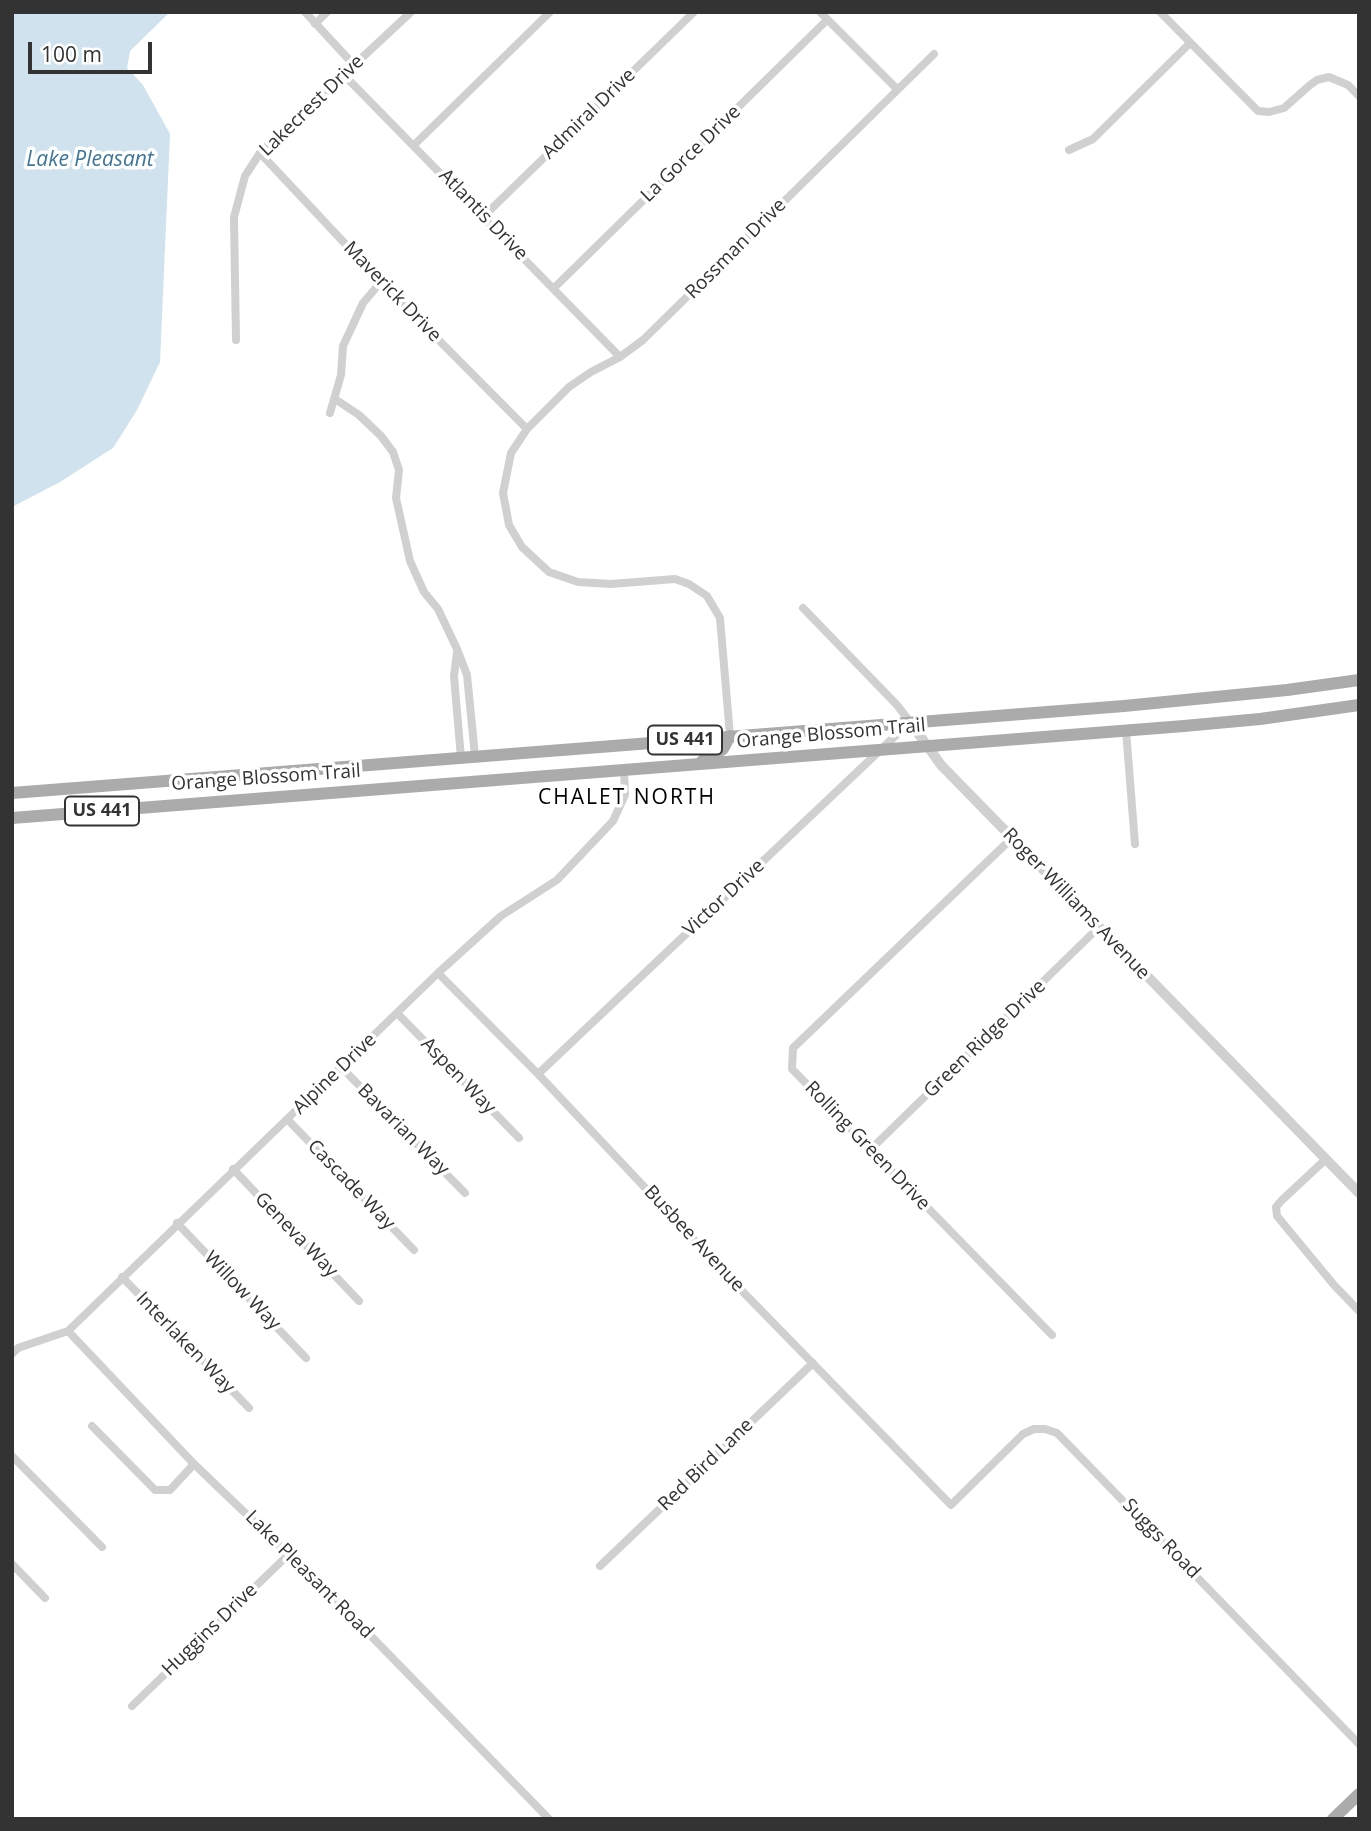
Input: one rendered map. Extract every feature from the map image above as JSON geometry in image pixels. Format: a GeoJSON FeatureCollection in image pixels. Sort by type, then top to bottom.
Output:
{"type":"FeatureCollection","features":[{"type":"Feature","properties":{"kind":"main road","name":"Orange Blossom Trail"},"geometry":{"type":"LineString","coordinates":[[12,793],[1124,706],[1359,680]]}},
{"type":"Feature","properties":{"kind":"main road"},"geometry":{"type":"LineString","coordinates":[[1343,683],[1353,706]]}},
{"type":"Feature","properties":{"kind":"main road"},"geometry":{"type":"LineString","coordinates":[[1124,706],[1126,730]]}},
{"type":"Feature","properties":{"kind":"main road","name":"Orange Blossom Trail"},"geometry":{"type":"LineString","coordinates":[[12,818],[1260,719],[1353,706]]}},
{"type":"Feature","properties":{"kind":"main road"},"geometry":{"type":"LineString","coordinates":[[695,764],[723,749],[730,736]]}},
{"type":"Feature","properties":{"kind":"main road"},"geometry":{"type":"LineString","coordinates":[[250,774],[252,799]]}},
{"type":"Feature","properties":{"kind":"main road"},"geometry":{"type":"LineString","coordinates":[[1333,1819],[1359,1794]]}},
{"type":"Feature","properties":{"kind":"street"},"geometry":{"type":"LineString","coordinates":[[305,12],[353,64]]}},
{"type":"Feature","properties":{"kind":"street"},"geometry":{"type":"LineString","coordinates":[[315,24],[327,12]]}},
{"type":"Feature","properties":{"kind":"street","name":"Lakecrest Drive"},"geometry":{"type":"LineString","coordinates":[[236,340],[233,217],[245,176],[260,153],[411,12]]}},
{"type":"Feature","properties":{"kind":"street"},"geometry":{"type":"LineString","coordinates":[[414,145],[551,12]]}},
{"type":"Feature","properties":{"kind":"street","name":"Admiral Drive"},"geometry":{"type":"LineString","coordinates":[[484,216],[694,12]]}},
{"type":"Feature","properties":{"kind":"street"},"geometry":{"type":"LineString","coordinates":[[820,12],[897,89]]}},
{"type":"Feature","properties":{"kind":"street"},"geometry":{"type":"LineString","coordinates":[[1160,12],[1258,111],[1269,113],[1284,108],[1310,85],[1329,77],[1348,85],[1359,96]]}},
{"type":"Feature","properties":{"kind":"street","name":"La Gorce Drive"},"geometry":{"type":"LineString","coordinates":[[554,288],[827,20]]}},
{"type":"Feature","properties":{"kind":"street"},"geometry":{"type":"LineString","coordinates":[[1069,150],[1093,139],[1190,43]]}},
{"type":"Feature","properties":{"kind":"street","name":"Rossman Drive"},"geometry":{"type":"LineString","coordinates":[[730,736],[720,618],[702,591],[675,579],[611,584],[578,582],[549,572],[522,547],[509,525],[503,493],[511,453],[527,429],[569,387],[643,340],[933,54]]}},
{"type":"Feature","properties":{"kind":"street","name":"Atlantis Drive"},"geometry":{"type":"LineString","coordinates":[[343,74],[620,357]]}},
{"type":"Feature","properties":{"kind":"street","name":"Maverick Drive"},"geometry":{"type":"LineString","coordinates":[[260,153],[381,282],[527,429]]}},
{"type":"Feature","properties":{"kind":"street"},"geometry":{"type":"LineString","coordinates":[[330,413],[341,374],[343,346],[363,303],[381,282]]}},
{"type":"Feature","properties":{"kind":"street"},"geometry":{"type":"LineString","coordinates":[[335,399],[366,422],[393,452],[399,470],[396,498],[410,561],[424,592],[438,609],[467,675],[475,756]]}},
{"type":"Feature","properties":{"kind":"street","name":"Roger Williams Avenue"},"geometry":{"type":"LineString","coordinates":[[803,608],[897,705],[941,765],[1359,1193]]}},
{"type":"Feature","properties":{"kind":"street"},"geometry":{"type":"LineString","coordinates":[[457,649],[454,676],[461,758]]}},
{"type":"Feature","properties":{"kind":"street","name":"Victor Drive"},"geometry":{"type":"LineString","coordinates":[[538,1074],[910,723]]}},
{"type":"Feature","properties":{"kind":"street"},"geometry":{"type":"LineString","coordinates":[[1126,730],[1135,844]]}},
{"type":"Feature","properties":{"kind":"street","name":"Alpine Drive"},"geometry":{"type":"LineString","coordinates":[[14,1348],[68,1331],[438,973],[500,916],[557,880],[613,821],[625,795],[624,770]]}},
{"type":"Feature","properties":{"kind":"street","name":"Rolling Green Drive"},"geometry":{"type":"LineString","coordinates":[[1012,838],[793,1048],[792,1069],[1052,1335]]}},
{"type":"Feature","properties":{"kind":"street","name":"Green Ridge Drive"},"geometry":{"type":"LineString","coordinates":[[870,1150],[1099,928]]}},
{"type":"Feature","properties":{"kind":"street","name":"Busbee Avenue"},"geometry":{"type":"LineString","coordinates":[[438,973],[951,1505]]}},
{"type":"Feature","properties":{"kind":"street","name":"Aspen Way"},"geometry":{"type":"LineString","coordinates":[[397,1013],[519,1138]]}},
{"type":"Feature","properties":{"kind":"street","name":"Bavarian Way"},"geometry":{"type":"LineString","coordinates":[[342,1068],[465,1193]]}},
{"type":"Feature","properties":{"kind":"street","name":"Cascade Way"},"geometry":{"type":"LineString","coordinates":[[288,1120],[414,1250]]}},
{"type":"Feature","properties":{"kind":"street"},"geometry":{"type":"LineString","coordinates":[[1326,1159],[1281,1201],[1276,1208],[1276,1216],[1359,1311]]}},
{"type":"Feature","properties":{"kind":"street","name":"Geneva Way"},"geometry":{"type":"LineString","coordinates":[[233,1169],[359,1301]]}},
{"type":"Feature","properties":{"kind":"street","name":"Willow Way"},"geometry":{"type":"LineString","coordinates":[[177,1223],[306,1358]]}},
{"type":"Feature","properties":{"kind":"street","name":"Interlaken Way"},"geometry":{"type":"LineString","coordinates":[[122,1277],[249,1408]]}},
{"type":"Feature","properties":{"kind":"street","name":"Lake Pleasant Road"},"geometry":{"type":"LineString","coordinates":[[68,1331],[194,1464],[289,1554],[549,1819]]}},
{"type":"Feature","properties":{"kind":"street","name":"Red Bird Lane"},"geometry":{"type":"LineString","coordinates":[[600,1566],[813,1363]]}},
{"type":"Feature","properties":{"kind":"street"},"geometry":{"type":"LineString","coordinates":[[92,1426],[155,1490],[170,1490],[194,1464]]}},
{"type":"Feature","properties":{"kind":"street","name":"Suggs Road"},"geometry":{"type":"LineString","coordinates":[[951,1505],[1023,1434],[1034,1429],[1057,1433],[1359,1744]]}},
{"type":"Feature","properties":{"kind":"street"},"geometry":{"type":"LineString","coordinates":[[12,1456],[102,1547]]}},
{"type":"Feature","properties":{"kind":"street","name":"Huggins Drive"},"geometry":{"type":"LineString","coordinates":[[132,1706],[289,1554]]}},
{"type":"Feature","properties":{"kind":"street"},"geometry":{"type":"LineString","coordinates":[[12,1564],[45,1598]]}},
{"type":"Feature","properties":{"kind":"water","name":"Lake Pleasant"},"geometry":{"type":"Polygon","coordinates":[[[12,12],[170,12],[130,51],[127,68],[143,85],[170,134],[160,362],[137,410],[113,448],[60,482],[12,507],[12,12]]]}},
{"type":"Feature","properties":{"kind":"district","name":"CHALET NORTH"},"geometry":{"type":"Point","coordinates":[627,798]}}]}
